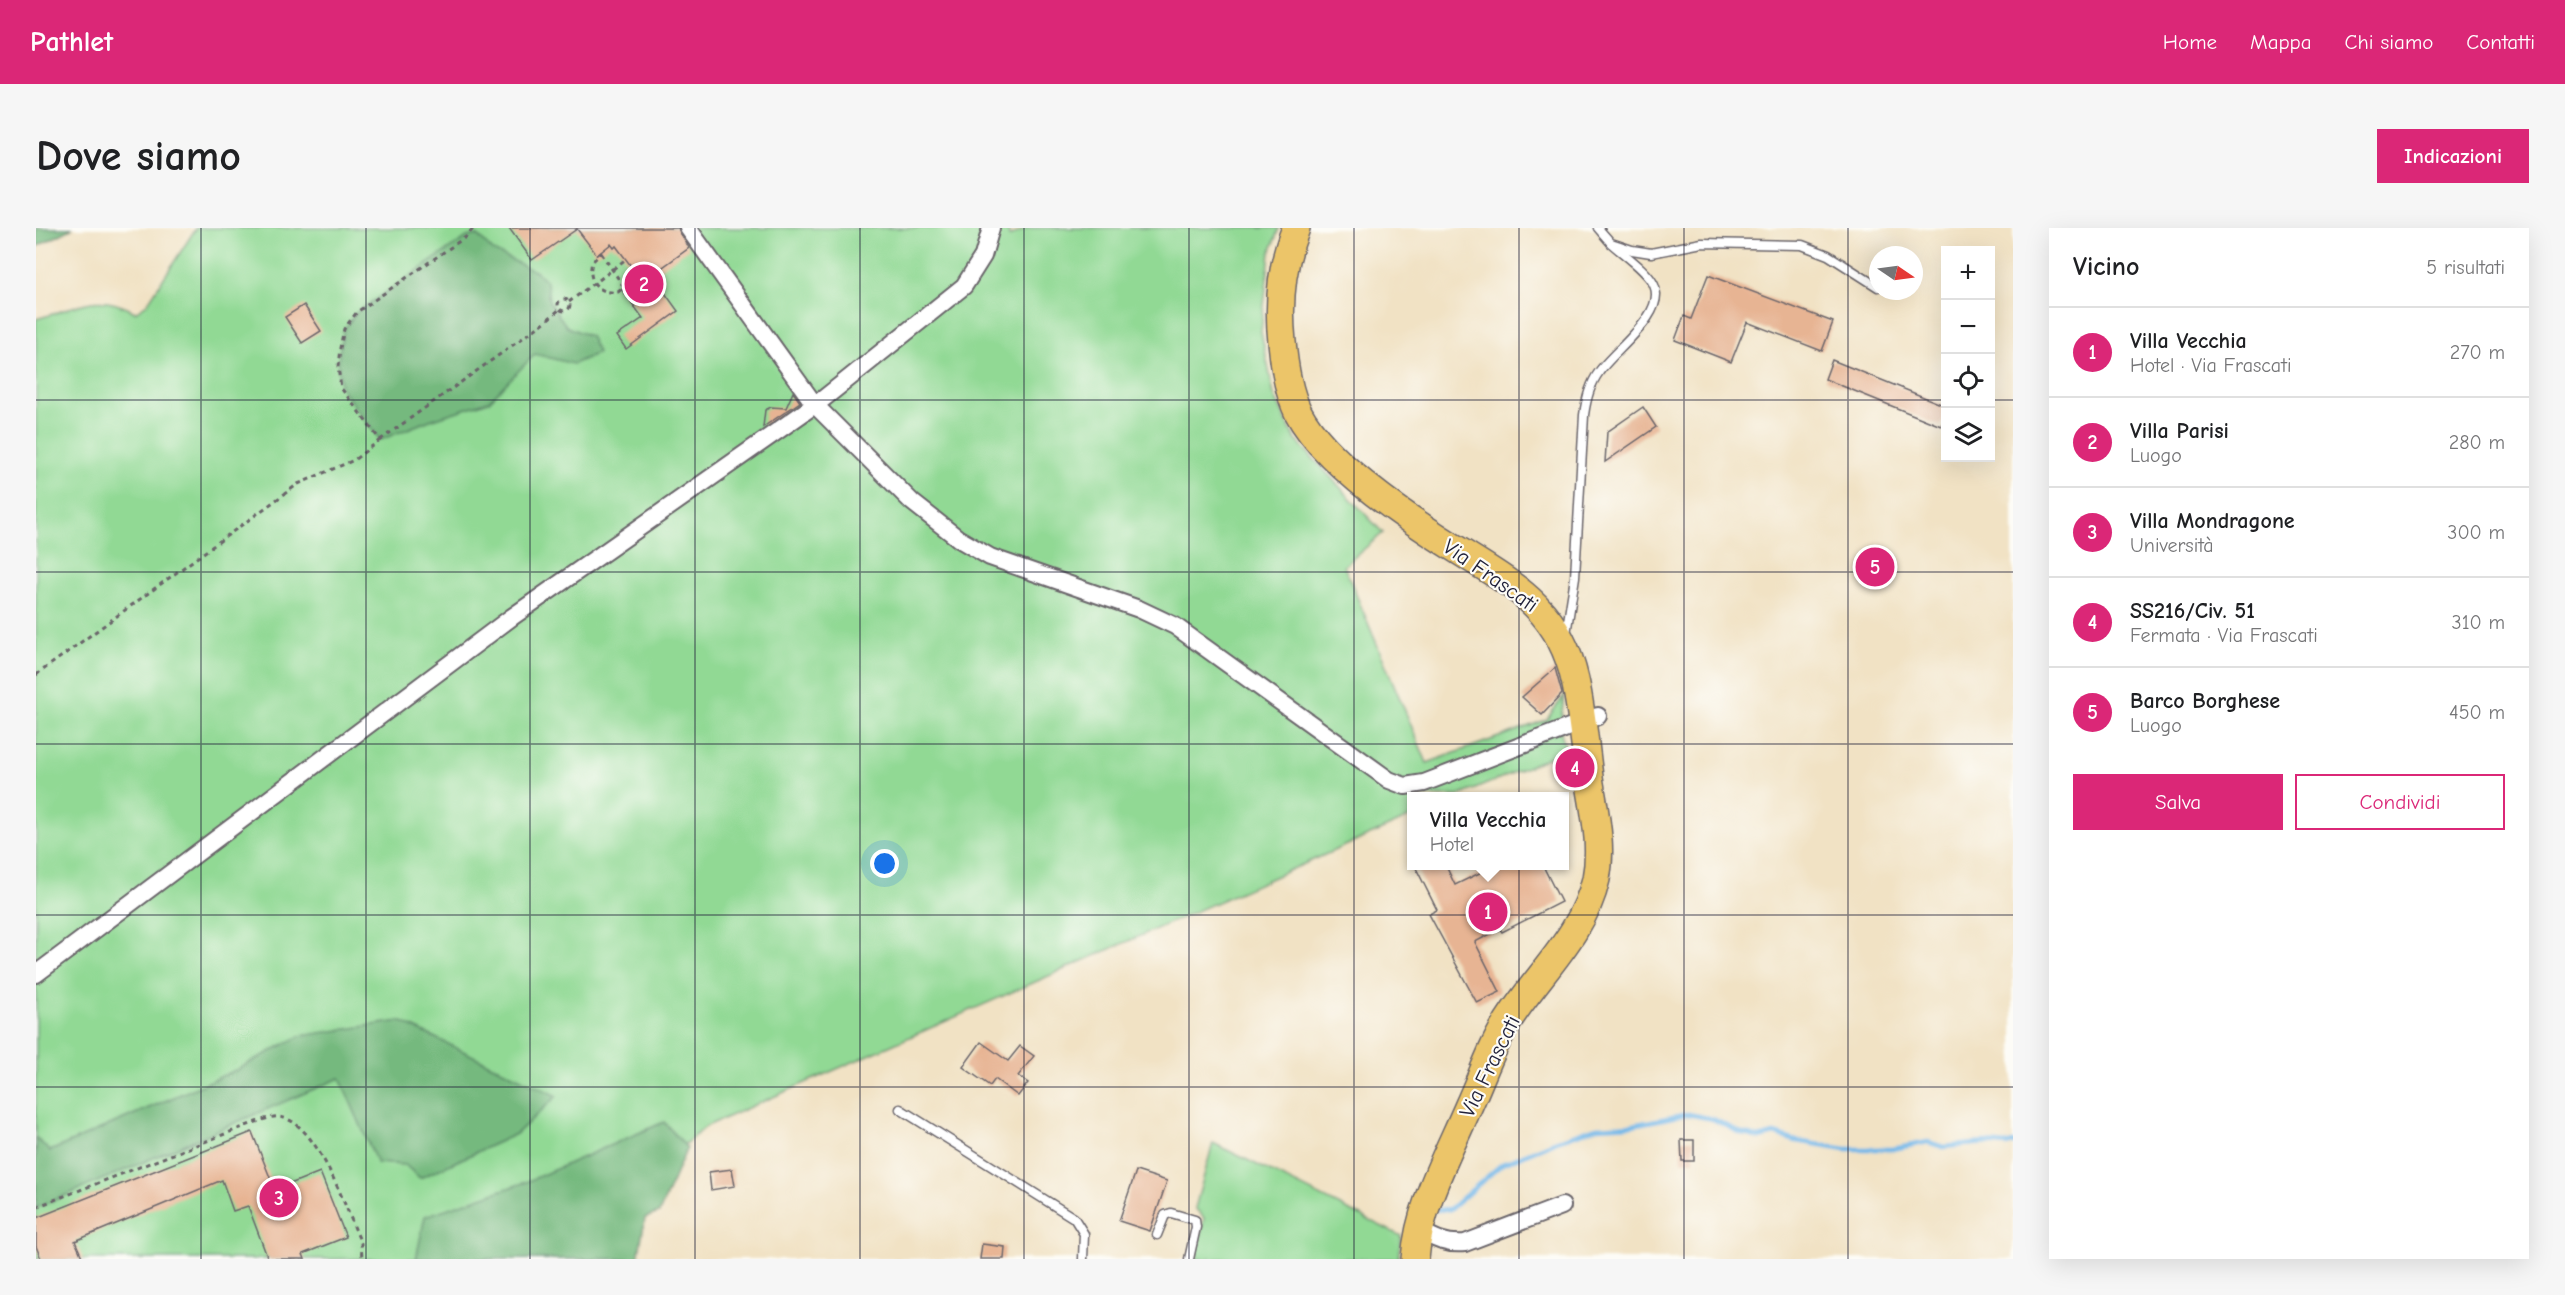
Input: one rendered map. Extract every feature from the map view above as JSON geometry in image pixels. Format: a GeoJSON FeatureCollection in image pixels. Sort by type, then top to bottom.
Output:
{"type":"FeatureCollection","features":[{"type":"Feature","properties":{"kind":"main road","name":"Via Frascati"},"geometry":{"type":"LineString","coordinates":[[1296,228],[1284,273],[1281,337],[1292,398],[1306,425],[1329,451],[1385,500],[1528,597],[1544,613],[1564,644],[1590,718],[1599,840],[1595,883],[1588,903],[1570,937],[1503,1030],[1438,1176],[1419,1230],[1413,1259]]}},
{"type":"Feature","properties":{"kind":"street"},"geometry":{"type":"LineString","coordinates":[[688,228],[815,405],[901,494],[968,545],[1005,564],[1139,609],[1175,626],[1396,784],[1412,786],[1424,783],[1590,718]]}},
{"type":"Feature","properties":{"kind":"street"},"geometry":{"type":"LineString","coordinates":[[36,974],[512,617],[815,405],[964,286],[980,263],[991,228]]}},
{"type":"Feature","properties":{"kind":"street"},"geometry":{"type":"LineString","coordinates":[[1419,1230],[1438,1240],[1454,1244],[1466,1242],[1562,1206]]}},
{"type":"Feature","properties":{"kind":"lane"},"geometry":{"type":"LineString","coordinates":[[1564,644],[1575,577],[1584,415],[1587,400],[1598,373],[1648,318],[1656,302],[1656,290],[1651,280],[1598,228]]}},
{"type":"Feature","properties":{"kind":"lane"},"geometry":{"type":"LineString","coordinates":[[1611,243],[1651,253],[1702,243],[1802,244],[1828,255],[1869,281]]}},
{"type":"Feature","properties":{"kind":"lane"},"geometry":{"type":"LineString","coordinates":[[900,1109],[1070,1214],[1084,1234],[1083,1259]]}},
{"type":"Feature","properties":{"kind":"lane"},"geometry":{"type":"LineString","coordinates":[[1157,1235],[1165,1215],[1171,1213],[1195,1220],[1196,1227],[1189,1259]]}},
{"type":"Feature","properties":{"kind":"path"},"geometry":{"type":"LineString","coordinates":[[380,440],[341,388],[338,367],[344,329],[357,312],[467,237],[474,228]]}},
{"type":"Feature","properties":{"kind":"path"},"geometry":{"type":"LineString","coordinates":[[601,253],[612,270],[624,287],[618,292],[604,292],[594,283],[590,269],[592,262],[601,253]]}},
{"type":"Feature","properties":{"kind":"path"},"geometry":{"type":"LineString","coordinates":[[599,280],[626,259]]}},
{"type":"Feature","properties":{"kind":"path"},"geometry":{"type":"LineString","coordinates":[[569,302],[594,283]]}},
{"type":"Feature","properties":{"kind":"path"},"geometry":{"type":"LineString","coordinates":[[560,309],[558,303],[561,300],[569,302]]}},
{"type":"Feature","properties":{"kind":"path"},"geometry":{"type":"LineString","coordinates":[[560,309],[567,311],[570,306],[569,302]]}},
{"type":"Feature","properties":{"kind":"path"},"geometry":{"type":"LineString","coordinates":[[36,675],[298,484],[354,460],[560,309]]}},
{"type":"Feature","properties":{"kind":"path"},"geometry":{"type":"LineString","coordinates":[[36,1207],[256,1122],[279,1117],[295,1122],[320,1150],[361,1243],[362,1259]]}},
{"type":"Feature","properties":{"kind":"green space"},"geometry":{"type":"Polygon","coordinates":[[[36,228],[73,228],[36,247],[36,228]]]}},
{"type":"Feature","properties":{"kind":"green space"},"geometry":{"type":"Polygon","coordinates":[[[196,228],[1008,228],[1009,237],[1027,228],[1279,228],[1270,253],[1261,332],[1274,395],[1295,439],[1383,533],[1344,566],[1427,763],[1546,720],[1564,696],[1560,729],[1566,750],[1468,792],[1407,792],[1407,819],[707,1126],[668,1158],[627,1259],[36,1259],[36,319],[97,301],[121,305],[135,312],[147,304],[196,228]]]}},
{"type":"Feature","properties":{"kind":"green space"},"geometry":{"type":"Polygon","coordinates":[[[477,235],[493,251],[537,272],[547,282],[549,302],[567,327],[590,336],[598,353],[573,364],[535,354],[489,401],[430,420],[380,440],[341,388],[338,367],[344,329],[357,312],[467,237],[477,235]]]}},
{"type":"Feature","properties":{"kind":"green space"},"geometry":{"type":"Polygon","coordinates":[[[400,1021],[557,1096],[516,1134],[420,1178],[405,1165],[377,1163],[340,1078],[36,1208],[36,1138],[50,1151],[236,1070],[300,1036],[400,1021]]]}},
{"type":"Feature","properties":{"kind":"green space"},"geometry":{"type":"Polygon","coordinates":[[[664,1122],[687,1148],[659,1213],[645,1218],[638,1259],[416,1259],[425,1216],[526,1182],[664,1122]]]}},
{"type":"Feature","properties":{"kind":"green space"},"geometry":{"type":"Polygon","coordinates":[[[1213,1143],[1401,1236],[1398,1259],[1196,1259],[1204,1218],[1195,1208],[1213,1143]]]}},
{"type":"Feature","properties":{"kind":"building"},"geometry":{"type":"Polygon","coordinates":[[[509,228],[678,228],[689,248],[652,275],[678,311],[626,349],[617,336],[643,318],[622,290],[637,278],[635,275],[637,274],[616,246],[614,248],[611,244],[597,255],[577,229],[532,260],[509,228]]]}},
{"type":"Feature","properties":{"kind":"building"},"geometry":{"type":"Polygon","coordinates":[[[1708,275],[1833,322],[1822,351],[1747,322],[1731,362],[1675,340],[1684,316],[1691,319],[1708,275]]]}},
{"type":"Feature","properties":{"kind":"building"},"geometry":{"type":"Polygon","coordinates":[[[304,305],[321,331],[302,343],[285,317],[304,305]]]}},
{"type":"Feature","properties":{"kind":"building"},"geometry":{"type":"Polygon","coordinates":[[[1832,360],[1941,404],[1941,426],[1825,379],[1832,360]]]}},
{"type":"Feature","properties":{"kind":"building"},"geometry":{"type":"Polygon","coordinates":[[[793,392],[800,402],[763,427],[765,410],[771,407],[786,408],[793,392]]]}},
{"type":"Feature","properties":{"kind":"building"},"geometry":{"type":"Polygon","coordinates":[[[1643,407],[1656,427],[1605,462],[1607,432],[1643,407]]]}},
{"type":"Feature","properties":{"kind":"building"},"geometry":{"type":"Polygon","coordinates":[[[1555,668],[1562,694],[1542,715],[1522,697],[1555,668]]]}},
{"type":"Feature","properties":{"kind":"building"},"geometry":{"type":"Polygon","coordinates":[[[1417,870],[1448,870],[1455,885],[1486,870],[1545,870],[1561,902],[1502,932],[1500,929],[1475,942],[1500,992],[1477,1003],[1429,914],[1437,910],[1417,870]]]}},
{"type":"Feature","properties":{"kind":"building"},"geometry":{"type":"Polygon","coordinates":[[[981,1042],[1008,1061],[1020,1046],[1034,1056],[1018,1076],[1028,1083],[1018,1096],[995,1079],[990,1086],[963,1067],[981,1042]]]}},
{"type":"Feature","properties":{"kind":"building"},"geometry":{"type":"Polygon","coordinates":[[[252,1132],[275,1190],[320,1172],[346,1237],[303,1254],[305,1259],[268,1259],[248,1206],[233,1211],[222,1180],[75,1241],[83,1259],[41,1259],[36,1246],[36,1218],[252,1132]]]}},
{"type":"Feature","properties":{"kind":"building"},"geometry":{"type":"Polygon","coordinates":[[[1681,1140],[1694,1140],[1694,1161],[1682,1161],[1681,1140]]]}},
{"type":"Feature","properties":{"kind":"building"},"geometry":{"type":"Polygon","coordinates":[[[732,1169],[735,1186],[711,1190],[709,1172],[732,1169]]]}},
{"type":"Feature","properties":{"kind":"building"},"geometry":{"type":"Polygon","coordinates":[[[1136,1171],[1167,1181],[1150,1231],[1119,1221],[1136,1171]]]}},
{"type":"Feature","properties":{"kind":"building"},"geometry":{"type":"Polygon","coordinates":[[[982,1244],[1005,1247],[1004,1259],[980,1259],[982,1244]]]}},
{"type":"Feature","properties":{"kind":"waterway"},"geometry":{"type":"LineString","coordinates":[[1438,1210],[1450,1209],[1502,1164],[1559,1140],[1597,1127],[1632,1125],[1688,1114],[1713,1119],[1741,1133],[1759,1138],[1774,1134],[1796,1141],[1846,1149],[1893,1149],[1928,1142],[1943,1147],[2013,1143]]}},
{"type":"Feature","properties":{"kind":"place","name":"Villa Parisi"},"geometry":{"type":"Point","coordinates":[644,284]}},
{"type":"Feature","properties":{"kind":"place","name":"Barco Borghese"},"geometry":{"type":"Point","coordinates":[1875,567]}},
{"type":"Feature","properties":{"kind":"place","name":"SS216/Civ. 51"},"geometry":{"type":"Point","coordinates":[1575,768]}},
{"type":"Feature","properties":{"kind":"place","name":"Villa Vecchia"},"geometry":{"type":"Point","coordinates":[1488,912]}},
{"type":"Feature","properties":{"kind":"place","name":"Villa Mondragone"},"geometry":{"type":"Point","coordinates":[279,1198]}}]}
